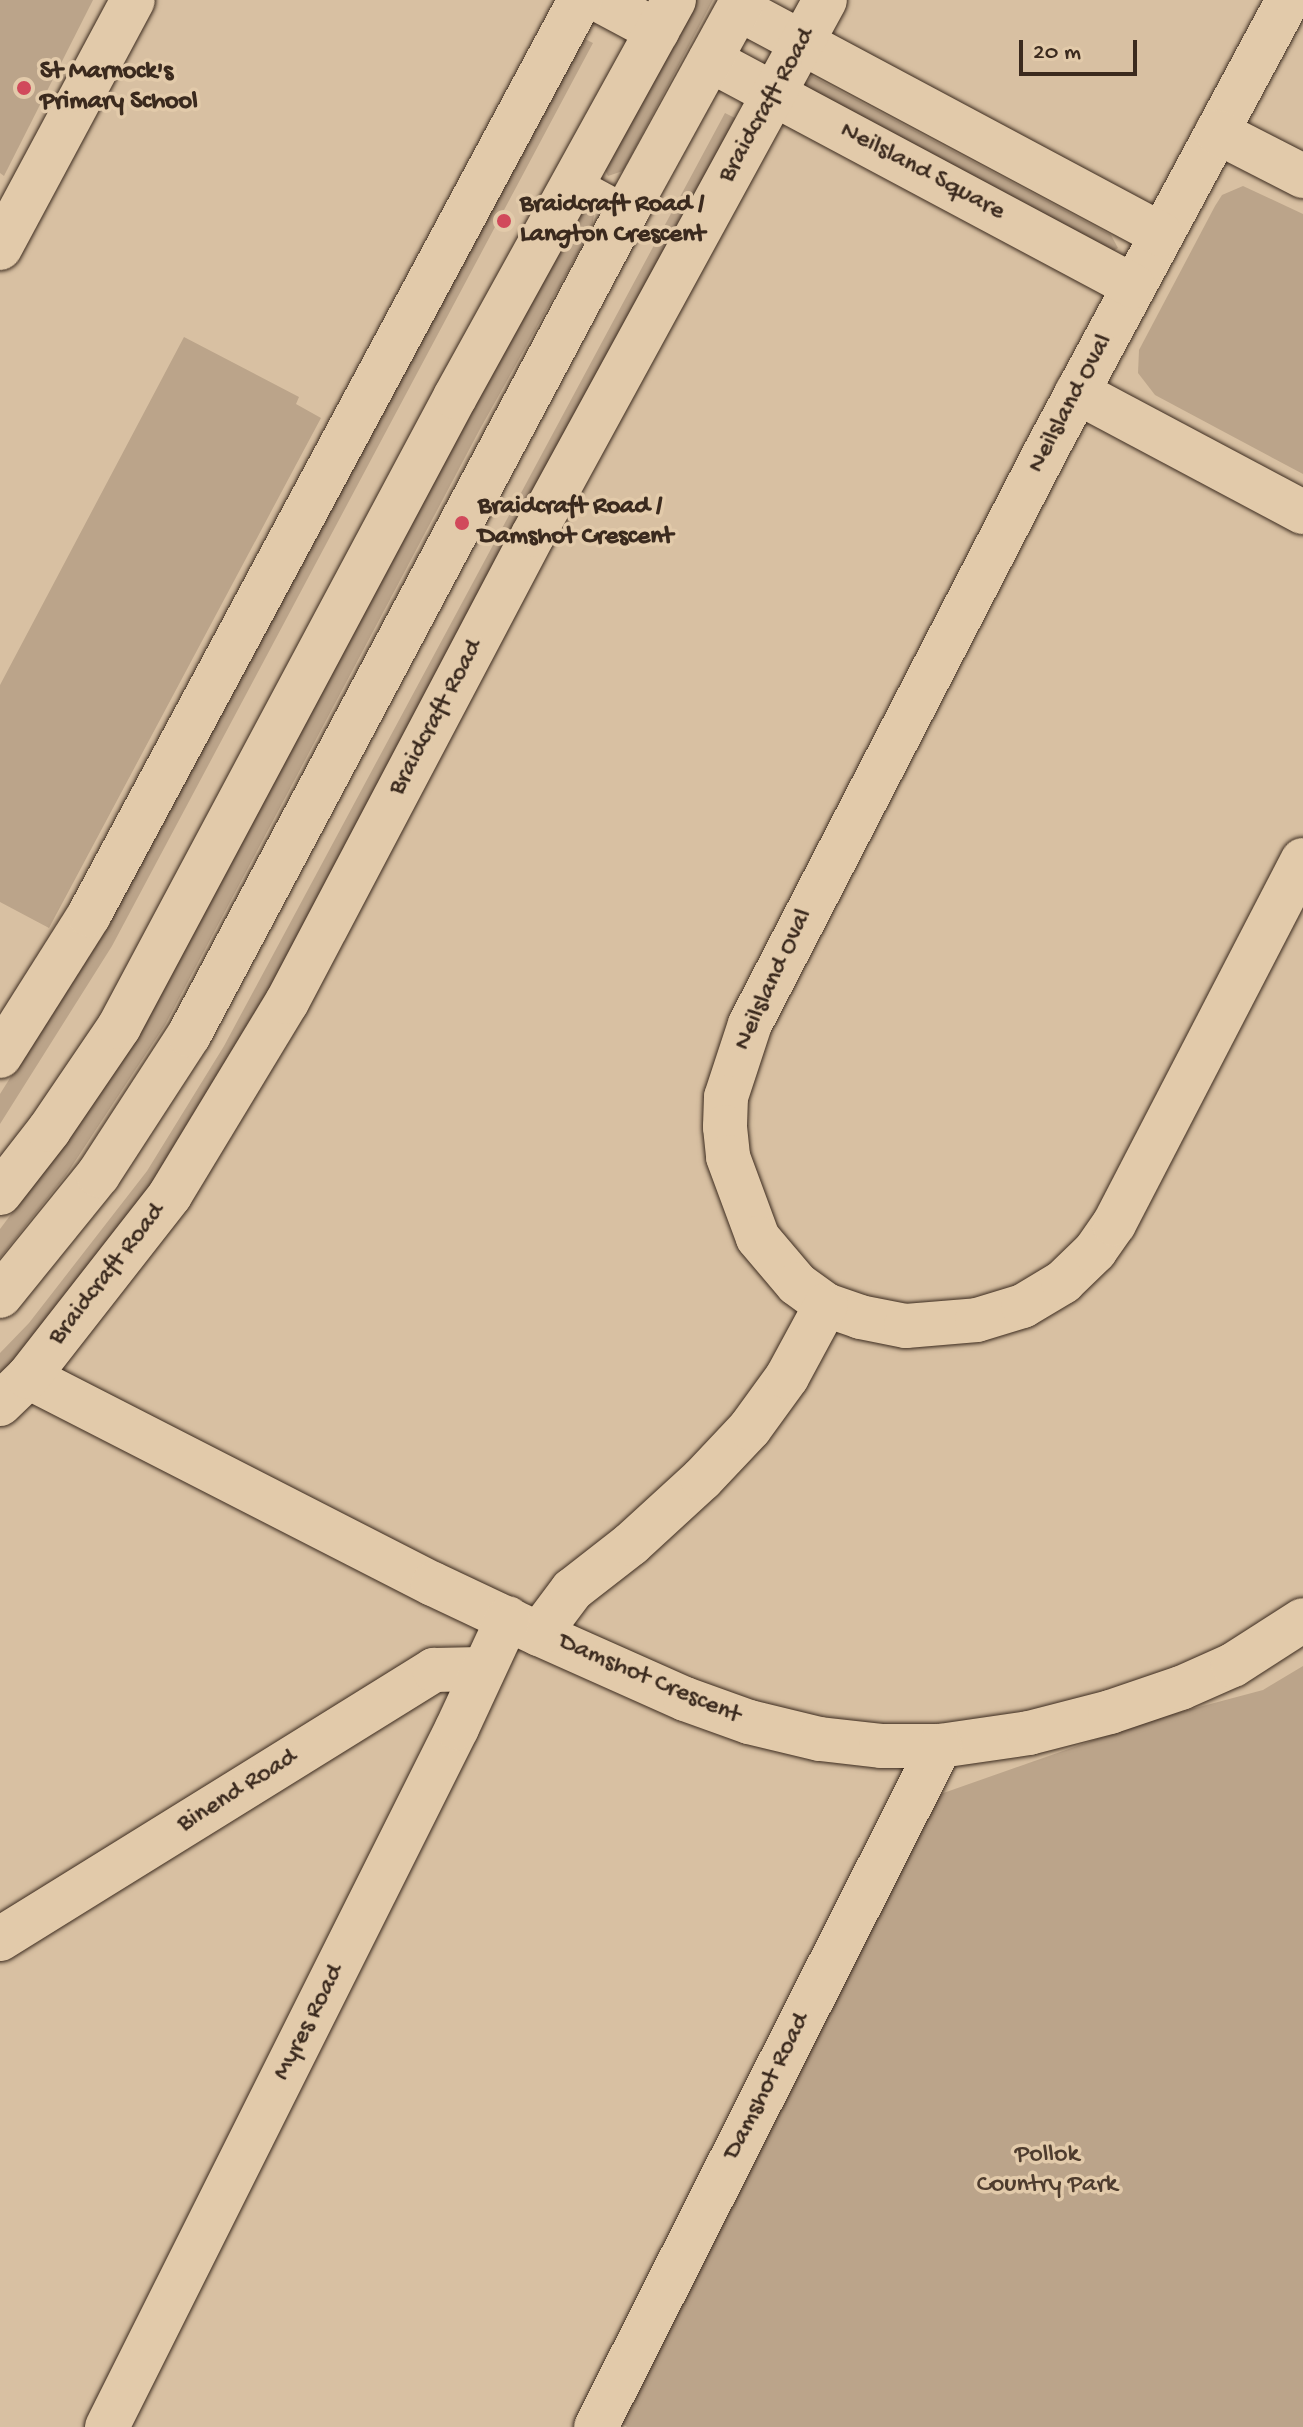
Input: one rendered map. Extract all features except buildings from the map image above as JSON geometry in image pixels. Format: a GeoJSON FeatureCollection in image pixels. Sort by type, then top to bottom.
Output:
{"type":"FeatureCollection","features":[{"type":"Feature","properties":{"kind":"street"},"geometry":{"type":"LineString","coordinates":[[2,238],[133,0]]}},
{"type":"Feature","properties":{"kind":"street"},"geometry":{"type":"LineString","coordinates":[[0,1056],[89,915],[580,0]]}},
{"type":"Feature","properties":{"kind":"street"},"geometry":{"type":"LineString","coordinates":[[0,1193],[49,1130],[119,1027],[455,397],[666,16],[599,0]]}},
{"type":"Feature","properties":{"kind":"street","name":"Braidcraft Road"},"geometry":{"type":"LineString","coordinates":[[14,1390],[170,1195],[287,1002],[526,550],[825,0]]}},
{"type":"Feature","properties":{"kind":"street","name":"Neilsland Oval"},"geometry":{"type":"LineString","coordinates":[[1288,0],[1133,286],[767,985],[736,1060],[726,1097],[728,1157],[740,1197],[758,1238],[797,1284],[826,1305],[860,1317],[906,1326],[977,1320],[1023,1306],[1063,1282],[1095,1251],[1114,1224],[1303,860]]}},
{"type":"Feature","properties":{"kind":"street"},"geometry":{"type":"LineString","coordinates":[[0,1296],[98,1175],[189,1035],[629,207],[741,4],[803,43],[1161,234]]}},
{"type":"Feature","properties":{"kind":"street","name":"Neilsland Square"},"geometry":{"type":"LineString","coordinates":[[710,60],[1133,286]]}},
{"type":"Feature","properties":{"kind":"street"},"geometry":{"type":"LineString","coordinates":[[1217,132],[1303,176]]}},
{"type":"Feature","properties":{"kind":"street"},"geometry":{"type":"LineString","coordinates":[[1077,392],[1303,512]]}},
{"type":"Feature","properties":{"kind":"street"},"geometry":{"type":"LineString","coordinates":[[524,1626],[672,1507],[750,1428],[787,1377],[826,1305]]}},
{"type":"Feature","properties":{"kind":"street","name":"Damshot Crescent"},"geometry":{"type":"LineString","coordinates":[[14,1390],[685,1699],[749,1722],[820,1739],[881,1746],[940,1746],[1029,1733],[1167,1693],[1233,1665],[1303,1620]]}},
{"type":"Feature","properties":{"kind":"street","name":"Myres Road"},"geometry":{"type":"LineString","coordinates":[[107,2427],[457,1728],[482,1669],[524,1626]]}},
{"type":"Feature","properties":{"kind":"street","name":"Binend Road"},"geometry":{"type":"LineString","coordinates":[[0,1939],[434,1670],[482,1669]]}},
{"type":"Feature","properties":{"kind":"street","name":"Damshot Road"},"geometry":{"type":"LineString","coordinates":[[596,2427],[940,1746]]}},
{"type":"Feature","properties":{"kind":"lane"},"geometry":{"type":"LineString","coordinates":[[577,179],[629,207]]}},
{"type":"Feature","properties":{"kind":"green space","name":"St Marnock's Primary School"},"geometry":{"type":"Polygon","coordinates":[[[0,0],[93,0],[4,176],[0,173],[0,0]]]}},
{"type":"Feature","properties":{"kind":"green space"},"geometry":{"type":"Polygon","coordinates":[[[689,0],[713,0],[623,171],[608,176],[603,166],[689,0]]]}},
{"type":"Feature","properties":{"kind":"green space"},"geometry":{"type":"Polygon","coordinates":[[[579,36],[593,43],[112,946],[0,1124],[0,1094],[97,940],[579,36]]]}},
{"type":"Feature","properties":{"kind":"green space"},"geometry":{"type":"Polygon","coordinates":[[[812,76],[1111,235],[1118,248],[1113,251],[802,86],[812,76]]]}},
{"type":"Feature","properties":{"kind":"green space"},"geometry":{"type":"Polygon","coordinates":[[[725,113],[739,120],[264,1010],[160,1178],[41,1332],[0,1376],[0,1353],[29,1323],[147,1171],[224,1046],[725,113]]]}},
{"type":"Feature","properties":{"kind":"green space"},"geometry":{"type":"Polygon","coordinates":[[[1243,186],[1303,214],[1303,474],[1155,395],[1138,373],[1139,350],[1215,206],[1222,195],[1243,186]]]}},
{"type":"Feature","properties":{"kind":"green space"},"geometry":{"type":"Polygon","coordinates":[[[584,210],[594,215],[592,228],[480,429],[165,1025],[66,1175],[0,1258],[0,1229],[48,1165],[577,212],[584,210]]]}},
{"type":"Feature","properties":{"kind":"green space"},"geometry":{"type":"Polygon","coordinates":[[[184,337],[299,397],[296,404],[321,418],[49,928],[0,902],[0,685],[184,337]]]}},
{"type":"Feature","properties":{"kind":"green space","name":"Pollok Country Park"},"geometry":{"type":"Polygon","coordinates":[[[1303,1666],[1303,2427],[627,2427],[604,2412],[932,1797],[1154,1719],[1263,1690],[1303,1666]]]}},
{"type":"Feature","properties":{"kind":"place","name":"St Marnock's Primary School"},"geometry":{"type":"Point","coordinates":[24,88]}},
{"type":"Feature","properties":{"kind":"place","name":"Braidcraft Road / Langton Crescent"},"geometry":{"type":"Point","coordinates":[504,221]}},
{"type":"Feature","properties":{"kind":"place","name":"Braidcraft Road / Damshot Crescent"},"geometry":{"type":"Point","coordinates":[462,523]}}]}
